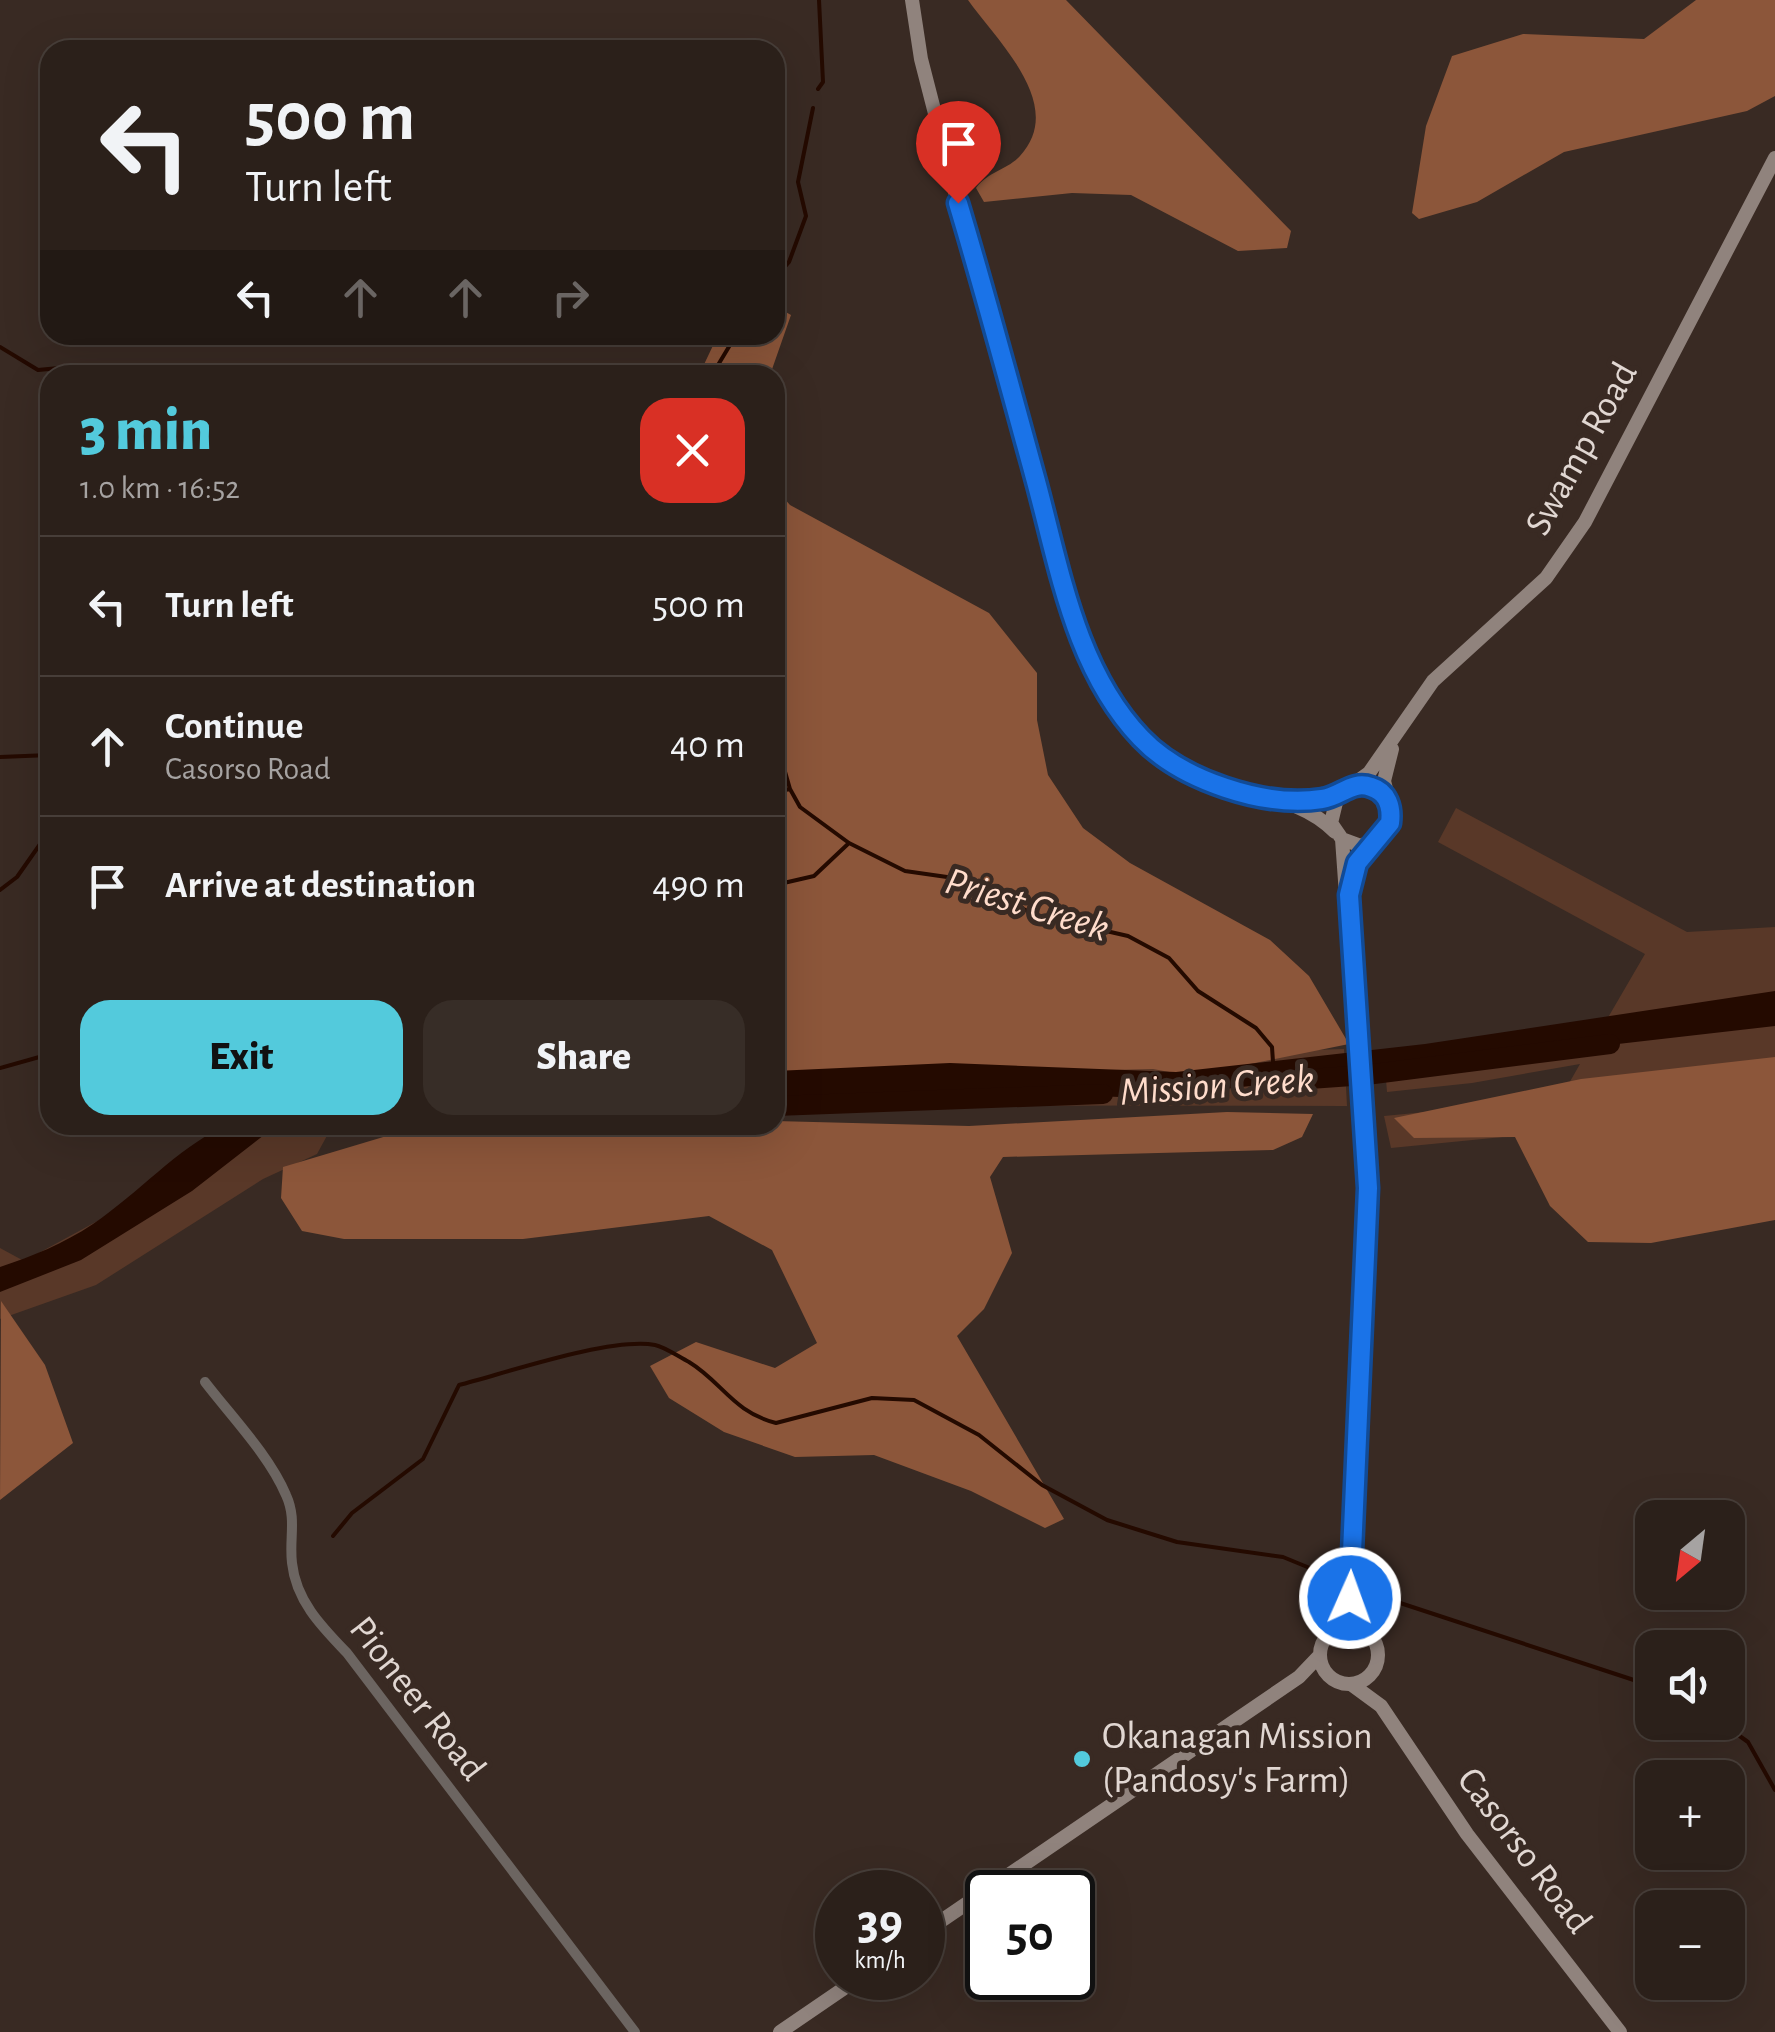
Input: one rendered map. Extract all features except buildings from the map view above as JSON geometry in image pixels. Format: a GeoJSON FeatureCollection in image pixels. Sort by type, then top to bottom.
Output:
{"type":"FeatureCollection","features":[{"type":"Feature","properties":{"kind":"main road"},"geometry":{"type":"LineString","coordinates":[[912,0],[920,59],[1081,642],[1118,712],[1154,752],[1208,780],[1321,817],[1339,836],[1371,844]]}},
{"type":"Feature","properties":{"kind":"main road","name":"Swamp Road"},"geometry":{"type":"LineString","coordinates":[[1345,790],[1369,773],[1433,682],[1546,578],[1586,522],[1775,158]]}},
{"type":"Feature","properties":{"kind":"main road","name":"Swamp Road"},"geometry":{"type":"LineString","coordinates":[[1389,804],[1384,781],[1397,734]]}},
{"type":"Feature","properties":{"kind":"main road"},"geometry":{"type":"LineString","coordinates":[[1272,798],[1307,801],[1345,790],[1378,790],[1389,804],[1390,823],[1357,863],[1349,895]]}},
{"type":"Feature","properties":{"kind":"main road"},"geometry":{"type":"LineString","coordinates":[[1299,1677],[1351,1684],[1374,1669],[1378,1650],[1355,1615],[1350,1598],[1368,1188],[1349,895],[1339,836],[1330,812],[1345,790]]}},
{"type":"Feature","properties":{"kind":"main road"},"geometry":{"type":"LineString","coordinates":[[945,1918],[1299,1677],[1320,1655],[1350,1598]]}},
{"type":"Feature","properties":{"kind":"main road"},"geometry":{"type":"LineString","coordinates":[[1333,1630],[1351,1626],[1368,1634]]}},
{"type":"Feature","properties":{"kind":"main road"},"geometry":{"type":"LineString","coordinates":[[1320,1655],[1333,1679]]}},
{"type":"Feature","properties":{"kind":"main road","name":"Casorso Road"},"geometry":{"type":"LineString","coordinates":[[1374,1669],[1381,1706]]}},
{"type":"Feature","properties":{"kind":"main road","name":"Casorso Road"},"geometry":{"type":"LineString","coordinates":[[1351,1684],[1381,1706],[1467,1834],[1620,2032]]}},
{"type":"Feature","properties":{"kind":"main road"},"geometry":{"type":"LineString","coordinates":[[780,2032],[827,2000]]}},
{"type":"Feature","properties":{"kind":"street","name":"Pioneer Road"},"geometry":{"type":"LineString","coordinates":[[204,1382],[284,1490],[294,1517],[292,1561],[298,1590],[317,1622],[347,1654],[635,2032]]}},
{"type":"Feature","properties":{"kind":"shaded area"},"geometry":{"type":"Polygon","coordinates":[[[968,0],[1066,0],[1291,231],[1287,248],[1238,251],[1131,195],[1072,193],[984,202],[976,188],[1020,156],[1032,136],[1036,116],[1022,74],[968,0]]]}},
{"type":"Feature","properties":{"kind":"shaded area"},"geometry":{"type":"Polygon","coordinates":[[[1696,0],[1775,0],[1775,96],[1747,111],[1564,152],[1477,202],[1419,219],[1412,213],[1426,126],[1452,56],[1523,34],[1644,39],[1696,0]]]}},
{"type":"Feature","properties":{"kind":"shaded area"},"geometry":{"type":"Polygon","coordinates":[[[713,345],[780,345],[774,365],[704,365],[713,345]]]}},
{"type":"Feature","properties":{"kind":"shaded area"},"geometry":{"type":"Polygon","coordinates":[[[785,499],[989,613],[1037,673],[1037,720],[1048,775],[1083,828],[1130,863],[1270,940],[1309,976],[1349,1044],[1191,1076],[1153,1069],[785,1078],[785,499]]]}},
{"type":"Feature","properties":{"kind":"shaded area"},"geometry":{"type":"Polygon","coordinates":[[[1456,808],[1687,932],[1775,927],[1775,1094],[1564,1131],[1391,1148],[1384,1116],[1560,1099],[1580,1064],[1472,1083],[1387,1092],[1384,1056],[1606,1021],[1645,954],[1438,842],[1456,808]]]}},
{"type":"Feature","properties":{"kind":"shaded area"},"geometry":{"type":"Polygon","coordinates":[[[1344,1049],[1347,1106],[785,1105],[785,1066],[1344,1049]]]}},
{"type":"Feature","properties":{"kind":"shaded area"},"geometry":{"type":"Polygon","coordinates":[[[1775,1057],[1775,1220],[1651,1243],[1588,1242],[1550,1206],[1515,1137],[1414,1138],[1394,1118],[1581,1079],[1775,1057]]]}},
{"type":"Feature","properties":{"kind":"shaded area"},"geometry":{"type":"Polygon","coordinates":[[[1227,1112],[1313,1114],[1302,1137],[1273,1150],[1003,1157],[990,1177],[1012,1253],[984,1309],[957,1336],[1064,1519],[1045,1528],[971,1491],[874,1455],[795,1457],[724,1432],[669,1398],[650,1366],[696,1342],[775,1368],[817,1343],[772,1250],[709,1216],[523,1239],[344,1239],[302,1231],[281,1198],[283,1167],[390,1135],[785,1135],[785,1121],[969,1126],[1227,1112]]]}},
{"type":"Feature","properties":{"kind":"shaded area"},"geometry":{"type":"Polygon","coordinates":[[[256,1135],[327,1135],[317,1154],[263,1179],[96,1285],[0,1319],[0,1248],[24,1261],[256,1135]]]}},
{"type":"Feature","properties":{"kind":"shaded area"},"geometry":{"type":"Polygon","coordinates":[[[1,1301],[45,1365],[73,1443],[0,1500],[1,1301]]]}},
{"type":"Feature","properties":{"kind":"water","name":"Mission Creek"},"geometry":{"type":"Polygon","coordinates":[[[1775,991],[1775,1026],[1146,1098],[1016,1093],[910,1102],[785,1100],[785,1071],[950,1063],[1176,1072],[1425,1044],[1775,991]]]}},
{"type":"Feature","properties":{"kind":"water"},"geometry":{"type":"Polygon","coordinates":[[[208,1135],[264,1135],[192,1191],[81,1260],[0,1292],[0,1267],[82,1231],[208,1135]]]}},
{"type":"Feature","properties":{"kind":"waterway","name":"Priest Creek"},"geometry":{"type":"LineString","coordinates":[[818,89],[823,82],[819,0]]}},
{"type":"Feature","properties":{"kind":"waterway","name":"Priest Creek"},"geometry":{"type":"LineString","coordinates":[[785,267],[806,216],[798,182],[813,108]]}},
{"type":"Feature","properties":{"kind":"waterway","name":"Priest Creek"},"geometry":{"type":"LineString","coordinates":[[718,365],[730,345]]}},
{"type":"Feature","properties":{"kind":"waterway"},"geometry":{"type":"LineString","coordinates":[[0,347],[40,370]]}},
{"type":"Feature","properties":{"kind":"waterway"},"geometry":{"type":"LineString","coordinates":[[0,757],[40,755]]}},
{"type":"Feature","properties":{"kind":"waterway","name":"Priest Creek"},"geometry":{"type":"LineString","coordinates":[[785,772],[800,807],[849,843],[905,871],[961,879],[1036,915],[1128,936],[1169,958],[1198,991],[1256,1028],[1272,1047],[1273,1062]]}},
{"type":"Feature","properties":{"kind":"waterway"},"geometry":{"type":"LineString","coordinates":[[785,790],[790,789]]}},
{"type":"Feature","properties":{"kind":"waterway"},"geometry":{"type":"LineString","coordinates":[[785,883],[814,876],[849,843]]}},
{"type":"Feature","properties":{"kind":"waterway"},"geometry":{"type":"LineString","coordinates":[[0,890],[17,877],[40,844]]}},
{"type":"Feature","properties":{"kind":"waterway","name":"Mission Creek"},"geometry":{"type":"LineString","coordinates":[[1281,1081],[1366,1075],[1610,1044]]}},
{"type":"Feature","properties":{"kind":"waterway"},"geometry":{"type":"LineString","coordinates":[[0,1068],[40,1057]]}},
{"type":"Feature","properties":{"kind":"waterway","name":"Mission Creek"},"geometry":{"type":"LineString","coordinates":[[785,1106],[1103,1094]]}},
{"type":"Feature","properties":{"kind":"waterway"},"geometry":{"type":"LineString","coordinates":[[333,1536],[352,1513],[423,1459],[459,1385],[586,1351],[636,1344],[655,1345],[672,1352],[700,1370],[749,1412],[776,1423],[872,1398],[914,1400],[979,1435],[1042,1485],[1107,1520],[1177,1542],[1283,1557],[1334,1578]]}},
{"type":"Feature","properties":{"kind":"waterway"},"geometry":{"type":"LineString","coordinates":[[1385,1598],[1635,1680]]}},
{"type":"Feature","properties":{"kind":"waterway"},"geometry":{"type":"LineString","coordinates":[[1745,1740],[1775,1790]]}},
{"type":"Feature","properties":{"kind":"place","name":"Okanagan Mission (Pandosy's Farm)"},"geometry":{"type":"Point","coordinates":[1082,1759]}},
{"type":"Feature","properties":{"kind":"route"},"geometry":{"type":"LineString","coordinates":[[958,203],[1081,642],[1118,712],[1154,752],[1208,780],[1272,798],[1307,801],[1328,799],[1360,784],[1385,796],[1392,813],[1386,832],[1357,863],[1349,895],[1368,1188],[1350,1598]]}}]}
